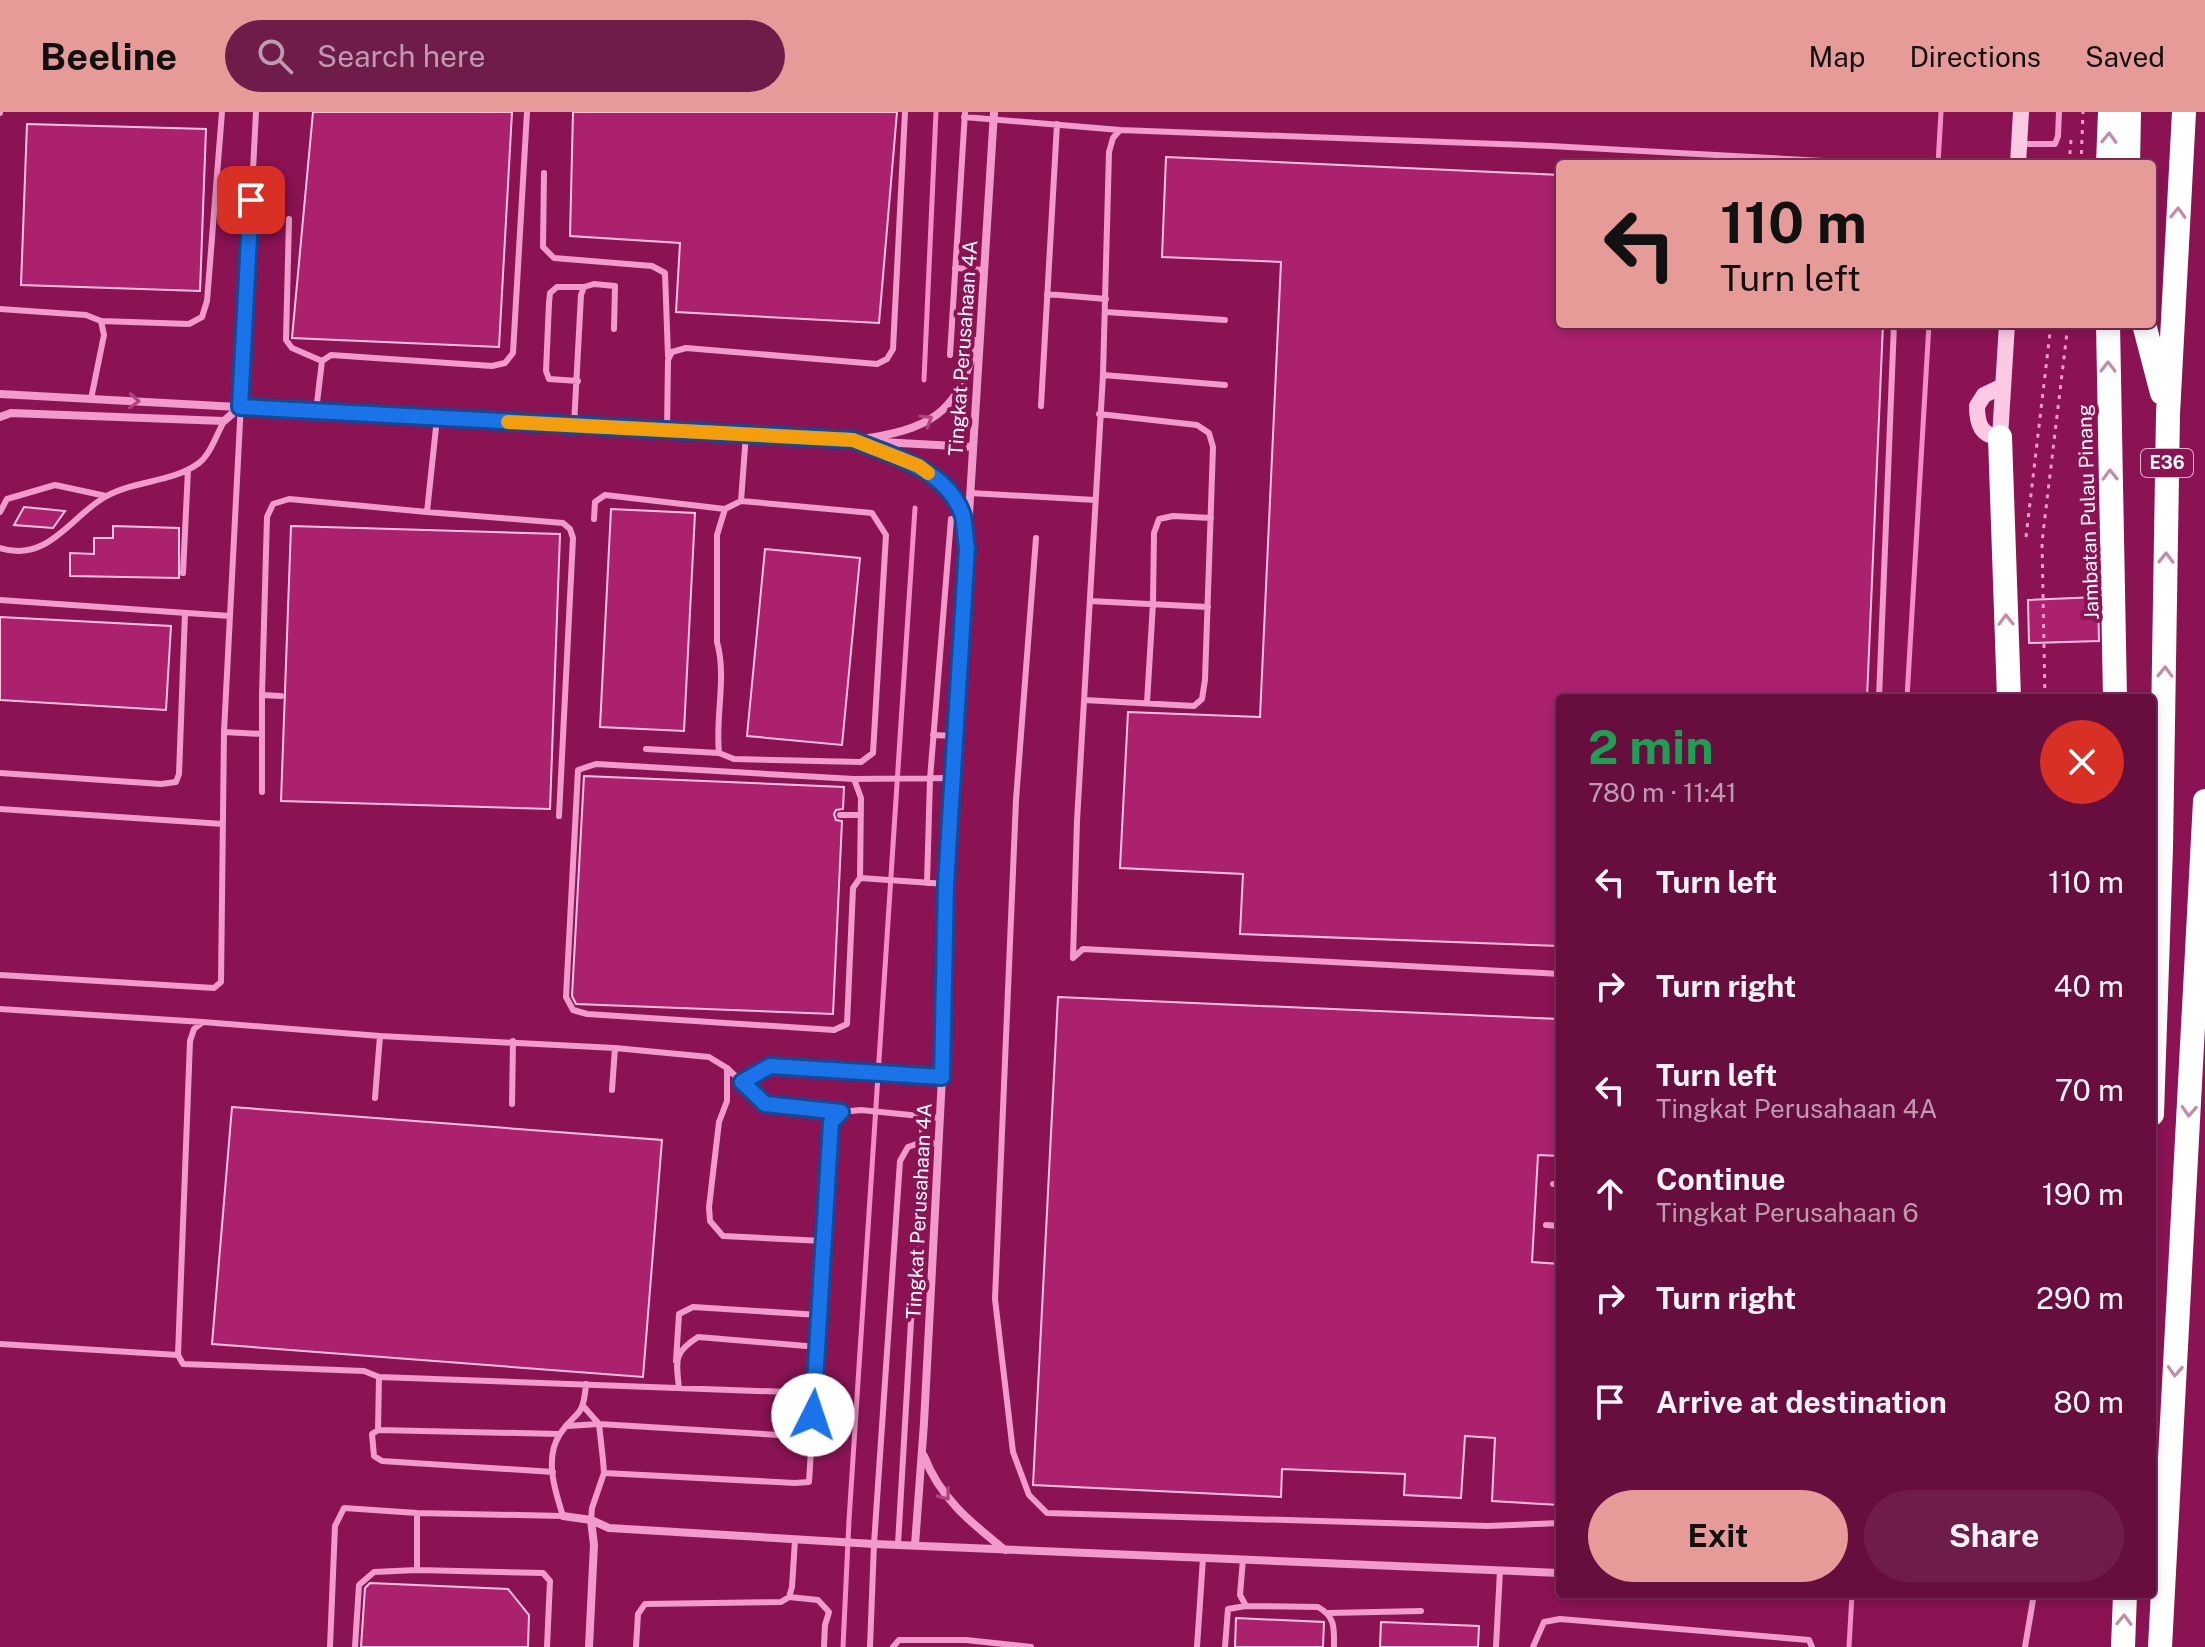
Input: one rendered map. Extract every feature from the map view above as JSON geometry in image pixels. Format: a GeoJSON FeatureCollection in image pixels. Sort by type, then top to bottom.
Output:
{"type":"FeatureCollection","features":[{"type":"Feature","properties":{"kind":"highway"},"geometry":{"type":"LineString","coordinates":[[2108,160],[2110,112]]}},
{"type":"Feature","properties":{"kind":"highway"},"geometry":{"type":"LineString","coordinates":[[2128,160],[2129,112]]}},
{"type":"Feature","properties":{"kind":"highway","name":"E36"},"geometry":{"type":"LineString","coordinates":[[2156,995],[2168,414],[2184,112]]}},
{"type":"Feature","properties":{"kind":"highway","name":"Jambatan Pulau Pinang"},"geometry":{"type":"LineString","coordinates":[[2108,328],[2115,694]]}},
{"type":"Feature","properties":{"kind":"highway"},"geometry":{"type":"LineString","coordinates":[[2145,328],[2168,414]]}},
{"type":"Feature","properties":{"kind":"highway"},"geometry":{"type":"LineString","coordinates":[[2000,437],[2009,694]]}},
{"type":"Feature","properties":{"kind":"highway"},"geometry":{"type":"LineString","coordinates":[[2160,1647],[2205,801]]}},
{"type":"Feature","properties":{"kind":"highway"},"geometry":{"type":"LineString","coordinates":[[2123,1647],[2125,1598]]}},
{"type":"Feature","properties":{"kind":"street"},"geometry":{"type":"LineString","coordinates":[[2018,160],[2021,112]]}},
{"type":"Feature","properties":{"kind":"street","name":"Tingkat Perusahaan 4A"},"geometry":{"type":"LineString","coordinates":[[915,1545],[939,1144],[946,884],[994,115]]}},
{"type":"Feature","properties":{"kind":"street"},"geometry":{"type":"LineString","coordinates":[[853,440],[896,434],[921,425],[944,409],[963,386],[981,320]]}},
{"type":"Feature","properties":{"kind":"street"},"geometry":{"type":"LineString","coordinates":[[2003,386],[1984,395],[1977,406],[1985,434],[2000,437],[2007,328]]}},
{"type":"Feature","properties":{"kind":"street"},"geometry":{"type":"LineString","coordinates":[[0,394],[973,447]]}},
{"type":"Feature","properties":{"kind":"street"},"geometry":{"type":"LineString","coordinates":[[0,417],[11,413],[224,421],[240,407]]}},
{"type":"Feature","properties":{"kind":"street"},"geometry":{"type":"LineString","coordinates":[[853,440],[919,466],[946,488],[962,515],[967,548]]}},
{"type":"Feature","properties":{"kind":"street"},"geometry":{"type":"LineString","coordinates":[[924,1423],[924,1456],[935,1483],[955,1508],[1005,1550]]}},
{"type":"Feature","properties":{"kind":"street"},"geometry":{"type":"LineString","coordinates":[[563,1516],[591,1520],[609,1528],[795,1540],[1556,1573]]}},
{"type":"Feature","properties":{"kind":"street"},"geometry":{"type":"LineString","coordinates":[[589,1647],[594,1545],[591,1520]]}},
{"type":"Feature","properties":{"kind":"lane"},"geometry":{"type":"LineString","coordinates":[[0,309],[86,315],[101,321],[189,324],[202,317],[207,301],[222,112]]}},
{"type":"Feature","properties":{"kind":"lane"},"geometry":{"type":"LineString","coordinates":[[0,975],[214,988],[221,982],[224,732],[256,112]]}},
{"type":"Feature","properties":{"kind":"lane"},"geometry":{"type":"LineString","coordinates":[[316,411],[322,361],[331,355],[492,366],[505,363],[513,353],[527,112]]}},
{"type":"Feature","properties":{"kind":"lane"},"geometry":{"type":"LineString","coordinates":[[668,360],[672,352],[686,348],[877,364],[887,359],[893,349],[905,112]]}},
{"type":"Feature","properties":{"kind":"lane"},"geometry":{"type":"LineString","coordinates":[[2019,144],[2055,144],[2059,112]]}},
{"type":"Feature","properties":{"kind":"lane"},"geometry":{"type":"LineString","coordinates":[[950,355],[964,114],[1120,130],[1550,146],[1806,160]]}},
{"type":"Feature","properties":{"kind":"lane"},"geometry":{"type":"LineString","coordinates":[[1041,406],[1057,124]]}},
{"type":"Feature","properties":{"kind":"lane"},"geometry":{"type":"LineString","coordinates":[[1120,130],[1113,138],[1109,152],[1106,312],[1073,958],[1083,949],[1556,974]]}},
{"type":"Feature","properties":{"kind":"lane"},"geometry":{"type":"LineString","coordinates":[[544,173],[543,247],[554,258],[652,266],[665,273],[667,430]]}},
{"type":"Feature","properties":{"kind":"lane"},"geometry":{"type":"LineString","coordinates":[[289,219],[286,340],[292,348],[322,361]]}},
{"type":"Feature","properties":{"kind":"lane"},"geometry":{"type":"LineString","coordinates":[[955,268],[984,270]]}},
{"type":"Feature","properties":{"kind":"lane"},"geometry":{"type":"LineString","coordinates":[[578,381],[549,379],[546,371],[550,293],[557,287],[615,286],[614,329]]}},
{"type":"Feature","properties":{"kind":"lane"},"geometry":{"type":"LineString","coordinates":[[574,425],[581,295],[584,287]]}},
{"type":"Feature","properties":{"kind":"lane"},"geometry":{"type":"LineString","coordinates":[[1047,294],[1106,299]]}},
{"type":"Feature","properties":{"kind":"lane"},"geometry":{"type":"LineString","coordinates":[[1106,312],[1225,320]]}},
{"type":"Feature","properties":{"kind":"lane"},"geometry":{"type":"LineString","coordinates":[[91,399],[104,335],[101,321]]}},
{"type":"Feature","properties":{"kind":"lane"},"geometry":{"type":"LineString","coordinates":[[1879,694],[1894,328]]}},
{"type":"Feature","properties":{"kind":"lane"},"geometry":{"type":"LineString","coordinates":[[1103,375],[1225,385]]}},
{"type":"Feature","properties":{"kind":"lane"},"geometry":{"type":"LineString","coordinates":[[1084,700],[1194,706],[1202,699],[1208,607],[1213,447],[1209,433],[1197,425],[1099,414]]}},
{"type":"Feature","properties":{"kind":"lane"},"geometry":{"type":"LineString","coordinates":[[427,512],[437,418]]}},
{"type":"Feature","properties":{"kind":"lane"},"geometry":{"type":"LineString","coordinates":[[0,548],[16,553],[54,540],[106,496],[188,470],[203,461],[224,421]]}},
{"type":"Feature","properties":{"kind":"lane"},"geometry":{"type":"LineString","coordinates":[[741,501],[746,434]]}},
{"type":"Feature","properties":{"kind":"lane"},"geometry":{"type":"LineString","coordinates":[[183,573],[188,470]]}},
{"type":"Feature","properties":{"kind":"lane"},"geometry":{"type":"LineString","coordinates":[[0,512],[7,499],[55,485],[106,496]]}},
{"type":"Feature","properties":{"kind":"lane"},"geometry":{"type":"LineString","coordinates":[[970,493],[1095,500]]}},
{"type":"Feature","properties":{"kind":"lane"},"geometry":{"type":"LineString","coordinates":[[594,519],[595,502],[605,495],[725,509],[741,501],[872,513],[886,535],[873,753],[861,762],[734,759],[719,753],[646,749]]}},
{"type":"Feature","properties":{"kind":"lane"},"geometry":{"type":"LineString","coordinates":[[262,792],[267,517],[273,504],[289,499],[563,523],[570,529],[573,538],[559,816]]}},
{"type":"Feature","properties":{"kind":"lane"},"geometry":{"type":"LineString","coordinates":[[719,753],[717,737],[722,659],[717,642],[717,535],[725,509]]}},
{"type":"Feature","properties":{"kind":"lane"},"geometry":{"type":"LineString","coordinates":[[1147,703],[1154,533],[1159,519],[1173,516],[1211,518]]}},
{"type":"Feature","properties":{"kind":"lane"},"geometry":{"type":"LineString","coordinates":[[927,883],[930,779],[951,519]]}},
{"type":"Feature","properties":{"kind":"lane"},"geometry":{"type":"LineString","coordinates":[[1036,538],[1016,800],[995,1299],[1013,1452],[1029,1495],[1047,1513],[1487,1526],[1556,1523]]}},
{"type":"Feature","properties":{"kind":"lane"},"geometry":{"type":"LineString","coordinates":[[947,563],[966,565]]}},
{"type":"Feature","properties":{"kind":"lane"},"geometry":{"type":"LineString","coordinates":[[0,600],[230,616]]}},
{"type":"Feature","properties":{"kind":"lane"},"geometry":{"type":"LineString","coordinates":[[1090,601],[1208,607]]}},
{"type":"Feature","properties":{"kind":"lane"},"geometry":{"type":"LineString","coordinates":[[0,773],[161,784],[176,782],[179,774],[185,613]]}},
{"type":"Feature","properties":{"kind":"lane"},"geometry":{"type":"LineString","coordinates":[[262,695],[281,696]]}},
{"type":"Feature","properties":{"kind":"lane"},"geometry":{"type":"LineString","coordinates":[[224,732],[262,734]]}},
{"type":"Feature","properties":{"kind":"lane"},"geometry":{"type":"LineString","coordinates":[[933,735],[955,736]]}},
{"type":"Feature","properties":{"kind":"lane"},"geometry":{"type":"LineString","coordinates":[[854,779],[861,798],[860,878],[853,888],[847,1024],[834,1030],[587,1014],[573,1010],[566,997],[578,770],[596,764],[854,779],[953,778]]}},
{"type":"Feature","properties":{"kind":"lane"},"geometry":{"type":"LineString","coordinates":[[0,809],[223,824]]}},
{"type":"Feature","properties":{"kind":"lane"},"geometry":{"type":"LineString","coordinates":[[840,815],[861,815]]}},
{"type":"Feature","properties":{"kind":"lane"},"geometry":{"type":"LineString","coordinates":[[860,878],[946,884]]}},
{"type":"Feature","properties":{"kind":"lane"},"geometry":{"type":"LineString","coordinates":[[0,1009],[380,1036],[513,1041],[709,1057],[727,1068],[765,1104],[940,1118]]}},
{"type":"Feature","properties":{"kind":"lane"},"geometry":{"type":"LineString","coordinates":[[203,1022],[194,1029],[190,1041],[178,1355],[183,1364],[364,1371],[379,1377],[815,1393]]}},
{"type":"Feature","properties":{"kind":"lane"},"geometry":{"type":"LineString","coordinates":[[375,1098],[380,1036]]}},
{"type":"Feature","properties":{"kind":"lane"},"geometry":{"type":"LineString","coordinates":[[512,1104],[513,1041]]}},
{"type":"Feature","properties":{"kind":"lane"},"geometry":{"type":"LineString","coordinates":[[612,1090],[615,1048]]}},
{"type":"Feature","properties":{"kind":"lane"},"geometry":{"type":"LineString","coordinates":[[742,1082],[770,1066],[942,1077]]}},
{"type":"Feature","properties":{"kind":"lane"},"geometry":{"type":"LineString","coordinates":[[727,1068],[727,1101],[719,1122],[712,1166],[710,1221],[723,1236],[823,1241]]}},
{"type":"Feature","properties":{"kind":"lane"},"geometry":{"type":"LineString","coordinates":[[604,1473],[809,1482],[831,1122],[841,1112]]}},
{"type":"Feature","properties":{"kind":"lane"},"geometry":{"type":"LineString","coordinates":[[898,1544],[923,1116]]}},
{"type":"Feature","properties":{"kind":"lane"},"geometry":{"type":"LineString","coordinates":[[870,1647],[900,1161],[908,1147],[922,1142],[939,1144]]}},
{"type":"Feature","properties":{"kind":"lane"},"geometry":{"type":"LineString","coordinates":[[1546,1225],[1556,1226]]}},
{"type":"Feature","properties":{"kind":"lane"},"geometry":{"type":"LineString","coordinates":[[679,1388],[676,1361],[679,1314],[693,1307],[819,1315]]}},
{"type":"Feature","properties":{"kind":"lane"},"geometry":{"type":"LineString","coordinates":[[676,1361],[682,1347],[698,1337],[818,1347]]}},
{"type":"Feature","properties":{"kind":"lane"},"geometry":{"type":"LineString","coordinates":[[0,1344],[178,1355]]}},
{"type":"Feature","properties":{"kind":"lane"},"geometry":{"type":"LineString","coordinates":[[378,1430],[379,1377]]}},
{"type":"Feature","properties":{"kind":"lane"},"geometry":{"type":"LineString","coordinates":[[330,1647],[335,1526],[344,1508],[563,1516],[553,1472],[554,1451],[559,1434],[584,1407],[586,1384]]}},
{"type":"Feature","properties":{"kind":"lane"},"geometry":{"type":"LineString","coordinates":[[584,1407],[599,1424],[604,1473],[591,1520]]}},
{"type":"Feature","properties":{"kind":"lane"},"geometry":{"type":"LineString","coordinates":[[567,1426],[599,1424],[812,1437]]}},
{"type":"Feature","properties":{"kind":"lane"},"geometry":{"type":"LineString","coordinates":[[553,1472],[382,1461],[374,1456],[372,1434],[378,1430],[559,1434]]}},
{"type":"Feature","properties":{"kind":"lane"},"geometry":{"type":"LineString","coordinates":[[417,1513],[417,1570]]}},
{"type":"Feature","properties":{"kind":"lane"},"geometry":{"type":"LineString","coordinates":[[789,1597],[795,1540]]}},
{"type":"Feature","properties":{"kind":"lane"},"geometry":{"type":"LineString","coordinates":[[1197,1647],[1203,1558]]}},
{"type":"Feature","properties":{"kind":"lane"},"geometry":{"type":"LineString","coordinates":[[1243,1559],[1240,1595],[1246,1606]]}},
{"type":"Feature","properties":{"kind":"lane"},"geometry":{"type":"LineString","coordinates":[[355,1647],[359,1585],[374,1572],[417,1570],[543,1573],[550,1581],[547,1647]]}},
{"type":"Feature","properties":{"kind":"lane"},"geometry":{"type":"LineString","coordinates":[[1496,1647],[1500,1570]]}},
{"type":"Feature","properties":{"kind":"lane"},"geometry":{"type":"LineString","coordinates":[[636,1647],[638,1614],[645,1604],[781,1602],[789,1597],[818,1600],[829,1612],[824,1647]]}},
{"type":"Feature","properties":{"kind":"lane"},"geometry":{"type":"LineString","coordinates":[[2025,1647],[2033,1598]]}},
{"type":"Feature","properties":{"kind":"lane"},"geometry":{"type":"LineString","coordinates":[[1225,1647],[1228,1609],[1246,1606],[1318,1607],[1329,1613],[1421,1611]]}},
{"type":"Feature","properties":{"kind":"lane"},"geometry":{"type":"LineString","coordinates":[[1329,1613],[1334,1624],[1334,1647]]}},
{"type":"Feature","properties":{"kind":"lane"},"geometry":{"type":"LineString","coordinates":[[1533,1647],[1544,1622],[1560,1619],[1809,1640],[1812,1647]]}},
{"type":"Feature","properties":{"kind":"lane"},"geometry":{"type":"LineString","coordinates":[[893,1647],[899,1640],[966,1640],[1031,1647]]}},
{"type":"Feature","properties":{"kind":"path"},"geometry":{"type":"LineString","coordinates":[[2081,160],[2083,112]]}},
{"type":"Feature","properties":{"kind":"path"},"geometry":{"type":"LineString","coordinates":[[2026,545],[2051,328]]}},
{"type":"Feature","properties":{"kind":"path"},"geometry":{"type":"LineString","coordinates":[[2045,694],[2042,542],[2068,328]]}},
{"type":"Feature","properties":{"kind":"building"},"geometry":{"type":"Polygon","coordinates":[[[313,112],[512,112],[499,347],[292,338],[313,112]]]}},
{"type":"Feature","properties":{"kind":"building"},"geometry":{"type":"Polygon","coordinates":[[[573,112],[897,112],[879,323],[676,312],[680,243],[570,236],[573,112]]]}},
{"type":"Feature","properties":{"kind":"building"},"geometry":{"type":"Polygon","coordinates":[[[27,124],[206,129],[200,291],[21,285],[27,124]]]}},
{"type":"Feature","properties":{"kind":"building"},"geometry":{"type":"Polygon","coordinates":[[[1166,157],[1556,175],[1556,328],[1883,328],[1867,694],[1556,694],[1556,946],[1240,934],[1243,874],[1120,868],[1128,712],[1260,717],[1281,262],[1162,257],[1166,157]]]}},
{"type":"Feature","properties":{"kind":"building"},"geometry":{"type":"Polygon","coordinates":[[[24,507],[65,511],[53,528],[14,525],[24,507]]]}},
{"type":"Feature","properties":{"kind":"building"},"geometry":{"type":"Polygon","coordinates":[[[611,509],[695,513],[684,731],[600,727],[611,509]]]}},
{"type":"Feature","properties":{"kind":"building"},"geometry":{"type":"Polygon","coordinates":[[[113,526],[179,528],[179,578],[70,576],[70,553],[94,554],[94,538],[113,538],[113,526]]]}},
{"type":"Feature","properties":{"kind":"building"},"geometry":{"type":"Polygon","coordinates":[[[291,526],[560,534],[550,809],[281,801],[291,526]]]}},
{"type":"Feature","properties":{"kind":"building"},"geometry":{"type":"Polygon","coordinates":[[[765,549],[860,558],[842,745],[747,736],[765,549]]]}},
{"type":"Feature","properties":{"kind":"building"},"geometry":{"type":"Polygon","coordinates":[[[2098,597],[2099,641],[2029,643],[2028,600],[2098,597]]]}},
{"type":"Feature","properties":{"kind":"building"},"geometry":{"type":"Polygon","coordinates":[[[0,617],[171,626],[166,710],[0,700],[0,617]]]}},
{"type":"Feature","properties":{"kind":"building"},"geometry":{"type":"Polygon","coordinates":[[[584,776],[844,787],[843,809],[836,810],[834,814],[836,820],[842,821],[833,1014],[576,1004],[572,996],[584,776]]]}},
{"type":"Feature","properties":{"kind":"building"},"geometry":{"type":"Polygon","coordinates":[[[1058,997],[1556,1019],[1556,1156],[1538,1155],[1532,1262],[1556,1264],[1556,1505],[1492,1501],[1495,1438],[1465,1436],[1461,1498],[1404,1495],[1405,1474],[1282,1469],[1281,1497],[1033,1485],[1058,997]]]}},
{"type":"Feature","properties":{"kind":"building"},"geometry":{"type":"Polygon","coordinates":[[[232,1107],[662,1140],[643,1377],[212,1344],[232,1107]]]}},
{"type":"Feature","properties":{"kind":"building"},"geometry":{"type":"Polygon","coordinates":[[[370,1583],[508,1589],[529,1615],[528,1647],[361,1647],[365,1588],[370,1583]]]}},
{"type":"Feature","properties":{"kind":"building"},"geometry":{"type":"Polygon","coordinates":[[[1236,1618],[1324,1622],[1323,1647],[1235,1647],[1236,1618]]]}},
{"type":"Feature","properties":{"kind":"building"},"geometry":{"type":"Polygon","coordinates":[[[1381,1622],[1479,1626],[1478,1647],[1380,1647],[1381,1622]]]}},
{"type":"Feature","properties":{"kind":"waterway"},"geometry":{"type":"LineString","coordinates":[[924,380],[936,112]]}},
{"type":"Feature","properties":{"kind":"waterway"},"geometry":{"type":"LineString","coordinates":[[1938,160],[1941,112]]}},
{"type":"Feature","properties":{"kind":"waterway"},"geometry":{"type":"LineString","coordinates":[[1907,694],[1929,328]]}},
{"type":"Feature","properties":{"kind":"waterway"},"geometry":{"type":"LineString","coordinates":[[843,1647],[915,508]]}},
{"type":"Feature","properties":{"kind":"waterway"},"geometry":{"type":"LineString","coordinates":[[1849,1647],[1852,1598]]}},
{"type":"Feature","properties":{"kind":"slow traffic"},"geometry":{"type":"LineString","coordinates":[[508,422],[853,440],[919,466],[928,473]]}},
{"type":"Feature","properties":{"kind":"route"},"geometry":{"type":"LineString","coordinates":[[251,200],[240,407],[853,440],[919,466],[946,488],[962,515],[967,548],[946,884],[942,1077],[770,1066],[742,1082],[765,1104],[841,1112],[831,1122],[813,1415]]}}]}
